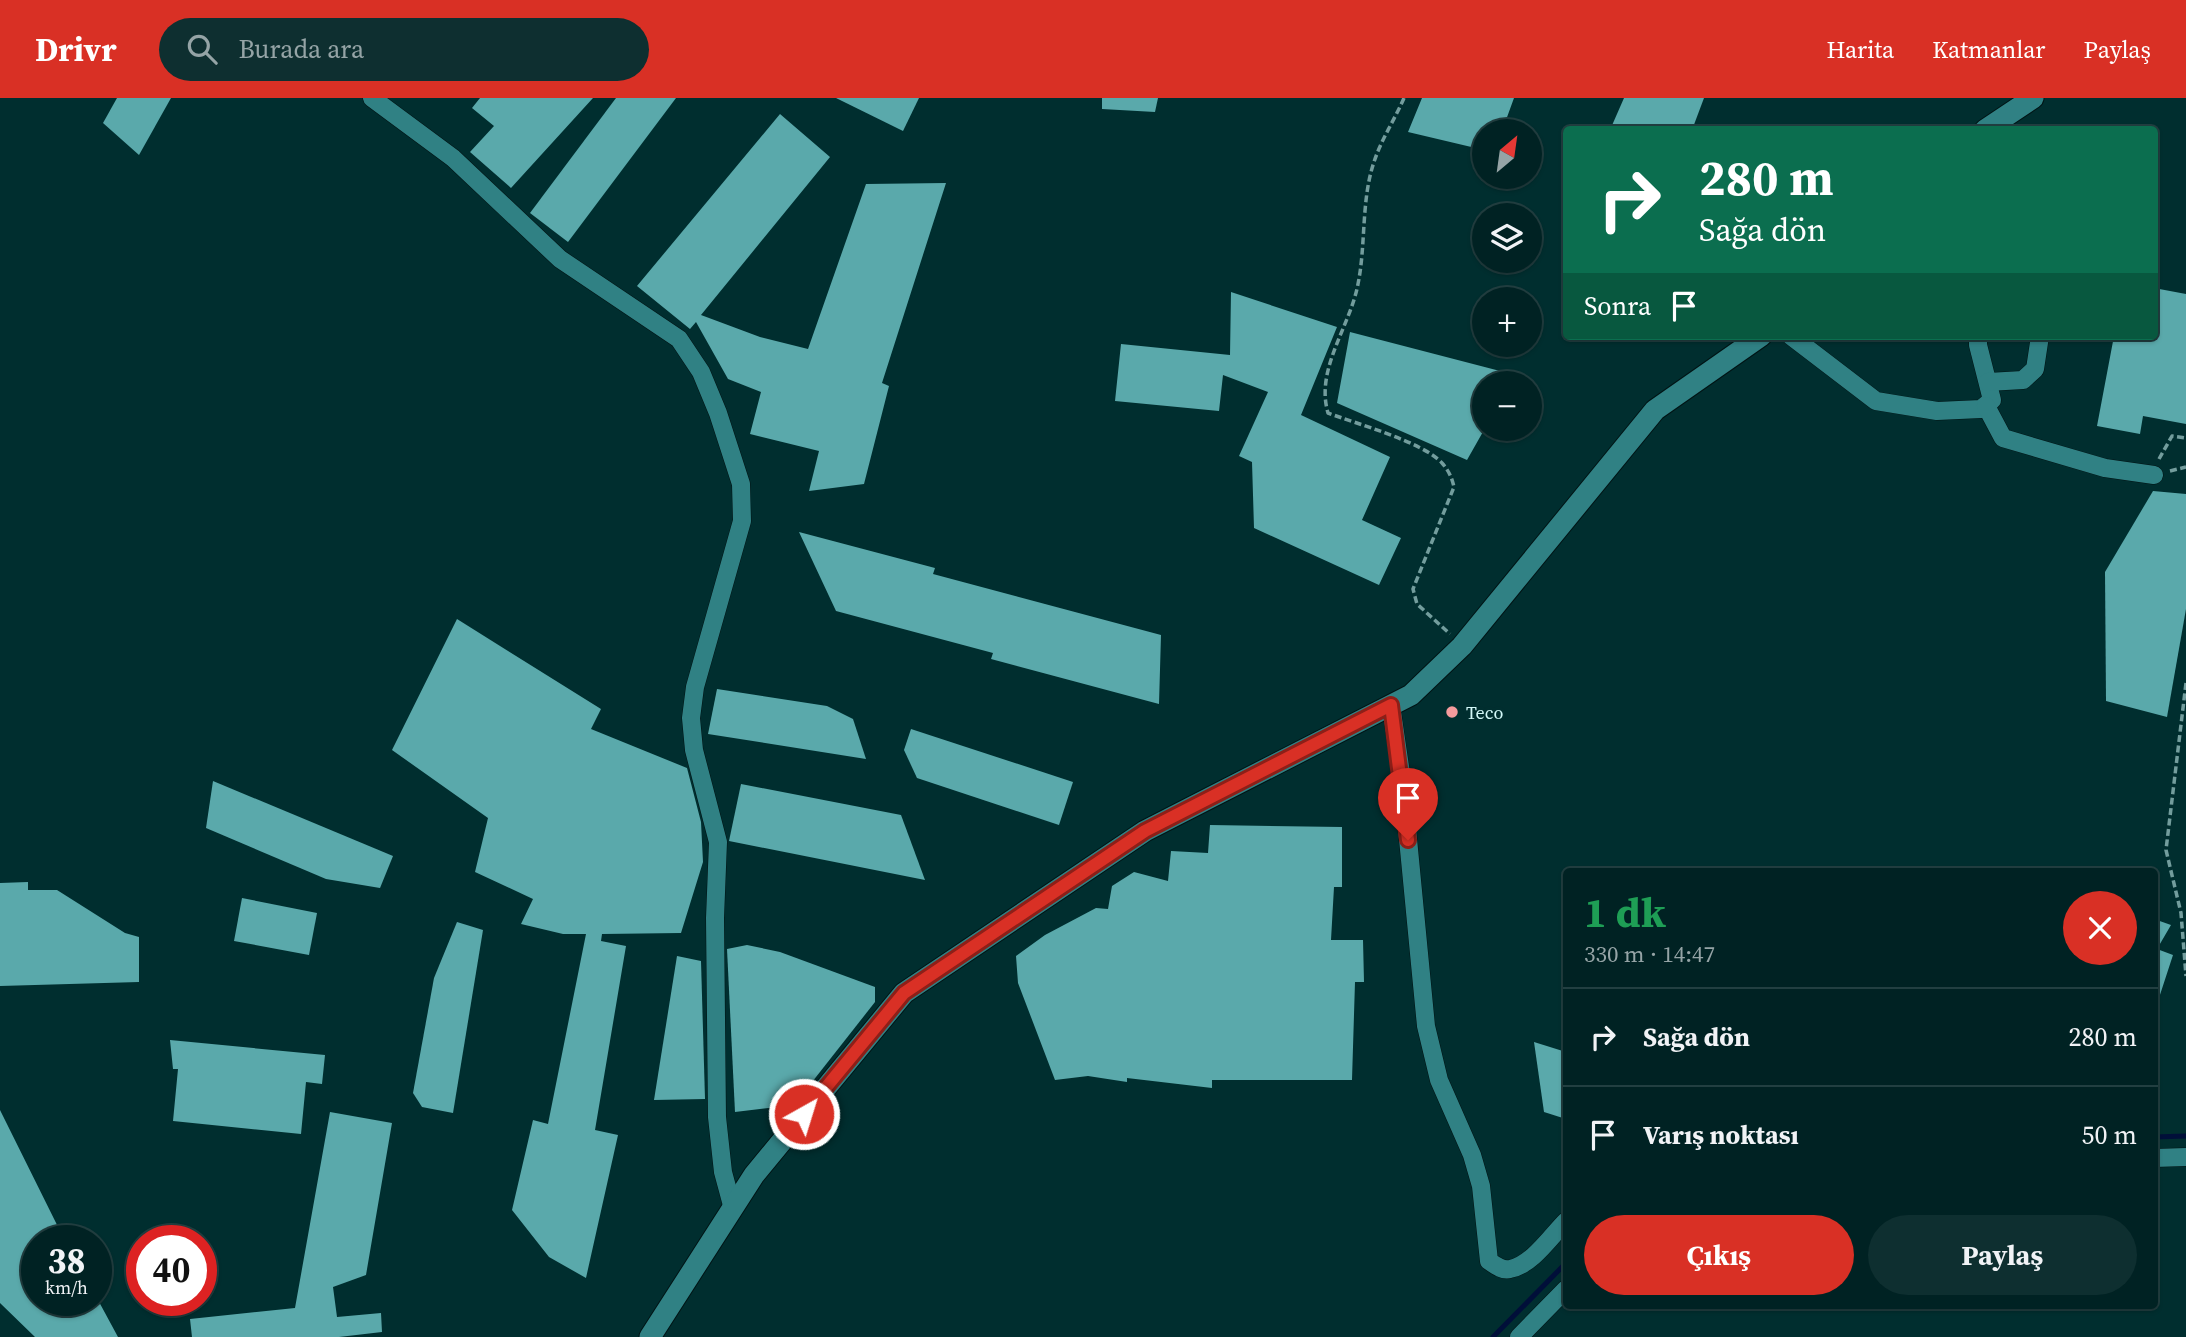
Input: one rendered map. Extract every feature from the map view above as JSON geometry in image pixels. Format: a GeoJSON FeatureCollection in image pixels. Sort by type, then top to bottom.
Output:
{"type":"FeatureCollection","features":[{"type":"Feature","properties":{"kind":"street"},"geometry":{"type":"LineString","coordinates":[[372,98],[453,158],[560,259],[679,339],[701,372],[719,413],[741,484],[742,521],[695,688],[691,718],[694,750],[718,842],[715,918],[717,1117],[723,1172],[733,1209]]}},
{"type":"Feature","properties":{"kind":"street"},"geometry":{"type":"LineString","coordinates":[[1991,126],[2033,98]]}},
{"type":"Feature","properties":{"kind":"street"},"geometry":{"type":"LineString","coordinates":[[650,1337],[754,1175],[904,993],[1145,831],[1411,695],[1462,646],[1655,410],[1755,340]]}},
{"type":"Feature","properties":{"kind":"street"},"geometry":{"type":"LineString","coordinates":[[1795,340],[1876,401],[1937,411],[1981,409],[1992,400],[1978,340]]}},
{"type":"Feature","properties":{"kind":"street"},"geometry":{"type":"LineString","coordinates":[[1988,382],[2023,380],[2035,369],[2039,340]]}},
{"type":"Feature","properties":{"kind":"street"},"geometry":{"type":"LineString","coordinates":[[1986,406],[2003,438],[2105,468],[2154,475]]}},
{"type":"Feature","properties":{"kind":"street"},"geometry":{"type":"LineString","coordinates":[[1391,705],[1403,786],[1426,1026],[1439,1080],[1472,1155],[1481,1186],[1489,1261],[1509,1270],[1527,1262],[1563,1224]]}},
{"type":"Feature","properties":{"kind":"street"},"geometry":{"type":"LineString","coordinates":[[2158,1158],[2186,1157]]}},
{"type":"Feature","properties":{"kind":"street"},"geometry":{"type":"LineString","coordinates":[[1520,1337],[1563,1292]]}},
{"type":"Feature","properties":{"kind":"path"},"geometry":{"type":"LineString","coordinates":[[1404,98],[1374,162],[1366,203],[1358,286],[1326,378],[1324,400],[1328,413],[1417,446],[1441,461],[1452,476],[1454,487],[1413,589],[1417,604],[1462,646]]}},
{"type":"Feature","properties":{"kind":"path"},"geometry":{"type":"LineString","coordinates":[[2154,475],[2172,436],[2186,438]]}},
{"type":"Feature","properties":{"kind":"path"},"geometry":{"type":"LineString","coordinates":[[2186,683],[2166,850],[2182,914],[2186,976]]}},
{"type":"Feature","properties":{"kind":"building"},"geometry":{"type":"Polygon","coordinates":[[[117,98],[171,98],[139,155],[103,123],[117,98]]]}},
{"type":"Feature","properties":{"kind":"building"},"geometry":{"type":"Polygon","coordinates":[[[480,98],[593,98],[511,188],[470,152],[494,126],[472,108],[480,98]]]}},
{"type":"Feature","properties":{"kind":"building"},"geometry":{"type":"Polygon","coordinates":[[[616,98],[676,98],[568,242],[530,213],[616,98]]]}},
{"type":"Feature","properties":{"kind":"building"},"geometry":{"type":"Polygon","coordinates":[[[836,98],[919,98],[903,131],[836,98]]]}},
{"type":"Feature","properties":{"kind":"building"},"geometry":{"type":"Polygon","coordinates":[[[1102,98],[1158,98],[1155,112],[1102,109],[1102,98]]]}},
{"type":"Feature","properties":{"kind":"building"},"geometry":{"type":"Polygon","coordinates":[[[1422,98],[1514,98],[1506,119],[1472,119],[1472,147],[1408,132],[1422,98]]]}},
{"type":"Feature","properties":{"kind":"building"},"geometry":{"type":"Polygon","coordinates":[[[1624,98],[1704,98],[1694,126],[1612,126],[1624,98]]]}},
{"type":"Feature","properties":{"kind":"building"},"geometry":{"type":"Polygon","coordinates":[[[780,114],[830,157],[701,315],[760,337],[808,349],[866,184],[946,183],[882,383],[889,386],[864,484],[809,491],[819,451],[750,434],[761,392],[728,379],[696,322],[690,329],[637,286],[780,114]]]}},
{"type":"Feature","properties":{"kind":"building"},"geometry":{"type":"Polygon","coordinates":[[[2158,289],[2186,294],[2186,424],[2143,416],[2140,434],[2097,426],[2113,340],[2158,340],[2158,289]]]}},
{"type":"Feature","properties":{"kind":"building"},"geometry":{"type":"Polygon","coordinates":[[[1231,292],[1337,327],[1301,415],[1390,457],[1362,520],[1401,538],[1379,585],[1254,528],[1252,462],[1239,456],[1268,392],[1223,375],[1219,411],[1115,401],[1121,344],[1230,355],[1231,292]]]}},
{"type":"Feature","properties":{"kind":"building"},"geometry":{"type":"Polygon","coordinates":[[[1350,332],[1500,371],[1472,371],[1472,441],[1478,441],[1467,460],[1337,403],[1350,332]]]}},
{"type":"Feature","properties":{"kind":"building"},"geometry":{"type":"Polygon","coordinates":[[[2153,491],[2186,494],[2186,609],[2167,717],[2106,701],[2105,572],[2153,491]]]}},
{"type":"Feature","properties":{"kind":"building"},"geometry":{"type":"Polygon","coordinates":[[[799,532],[935,568],[933,574],[1161,635],[1159,704],[991,659],[993,653],[836,611],[799,532]]]}},
{"type":"Feature","properties":{"kind":"building"},"geometry":{"type":"Polygon","coordinates":[[[457,619],[601,709],[591,729],[687,768],[701,822],[703,862],[681,933],[602,934],[601,941],[626,946],[595,1130],[618,1135],[586,1278],[549,1257],[512,1210],[533,1120],[548,1124],[586,934],[563,934],[521,924],[533,899],[475,872],[488,818],[392,750],[457,619]]]}},
{"type":"Feature","properties":{"kind":"building"},"geometry":{"type":"Polygon","coordinates":[[[717,689],[827,706],[853,719],[866,759],[708,734],[717,689]]]}},
{"type":"Feature","properties":{"kind":"building"},"geometry":{"type":"Polygon","coordinates":[[[911,729],[1073,782],[1059,825],[917,778],[904,750],[911,729]]]}},
{"type":"Feature","properties":{"kind":"building"},"geometry":{"type":"Polygon","coordinates":[[[213,781],[393,856],[380,888],[326,879],[206,828],[213,781]]]}},
{"type":"Feature","properties":{"kind":"building"},"geometry":{"type":"Polygon","coordinates":[[[741,784],[901,815],[925,880],[729,841],[741,784]]]}},
{"type":"Feature","properties":{"kind":"building"},"geometry":{"type":"Polygon","coordinates":[[[1210,825],[1342,827],[1342,887],[1334,887],[1331,940],[1363,940],[1364,982],[1355,982],[1352,1080],[1212,1080],[1212,1088],[1127,1078],[1127,1082],[1088,1076],[1055,1080],[1018,983],[1016,956],[1045,935],[1096,908],[1108,909],[1112,886],[1134,872],[1168,881],[1171,851],[1208,853],[1210,825]]]}},
{"type":"Feature","properties":{"kind":"building"},"geometry":{"type":"Polygon","coordinates":[[[28,882],[28,890],[57,890],[125,933],[139,937],[139,982],[0,986],[0,883],[28,882]]]}},
{"type":"Feature","properties":{"kind":"building"},"geometry":{"type":"Polygon","coordinates":[[[242,898],[317,913],[309,955],[234,941],[242,898]]]}},
{"type":"Feature","properties":{"kind":"building"},"geometry":{"type":"Polygon","coordinates":[[[2158,920],[2171,925],[2158,947],[2158,920]]]}},
{"type":"Feature","properties":{"kind":"building"},"geometry":{"type":"Polygon","coordinates":[[[457,922],[483,930],[453,1113],[422,1107],[413,1093],[434,978],[457,922]]]}},
{"type":"Feature","properties":{"kind":"building"},"geometry":{"type":"Polygon","coordinates":[[[747,945],[780,952],[875,987],[875,1002],[794,1105],[735,1112],[727,949],[747,945]]]}},
{"type":"Feature","properties":{"kind":"building"},"geometry":{"type":"Polygon","coordinates":[[[2158,949],[2173,955],[2158,1001],[2158,949]]]}},
{"type":"Feature","properties":{"kind":"building"},"geometry":{"type":"Polygon","coordinates":[[[677,956],[701,961],[705,1099],[654,1100],[677,956]]]}},
{"type":"Feature","properties":{"kind":"building"},"geometry":{"type":"Polygon","coordinates":[[[170,1040],[325,1055],[322,1084],[306,1082],[301,1134],[173,1121],[178,1069],[173,1069],[170,1040]]]}},
{"type":"Feature","properties":{"kind":"building"},"geometry":{"type":"Polygon","coordinates":[[[1534,1042],[1563,1051],[1563,1118],[1544,1112],[1534,1042]]]}},
{"type":"Feature","properties":{"kind":"building"},"geometry":{"type":"Polygon","coordinates":[[[0,1110],[57,1225],[21,1225],[21,1316],[107,1316],[118,1337],[35,1337],[0,1303],[0,1110]]]}},
{"type":"Feature","properties":{"kind":"building"},"geometry":{"type":"Polygon","coordinates":[[[330,1112],[392,1123],[366,1275],[333,1287],[337,1317],[381,1313],[382,1332],[339,1337],[192,1337],[190,1319],[295,1308],[330,1112]]]}},
{"type":"Feature","properties":{"kind":"waterway"},"geometry":{"type":"LineString","coordinates":[[2158,1137],[2186,1136]]}},
{"type":"Feature","properties":{"kind":"waterway"},"geometry":{"type":"LineString","coordinates":[[1493,1337],[1563,1266]]}},
{"type":"Feature","properties":{"kind":"place","name":"Teco"},"geometry":{"type":"Point","coordinates":[1452,712]}},
{"type":"Feature","properties":{"kind":"route"},"geometry":{"type":"LineString","coordinates":[[804,1114],[904,993],[1145,831],[1391,705],[1408,840]]}}]}
